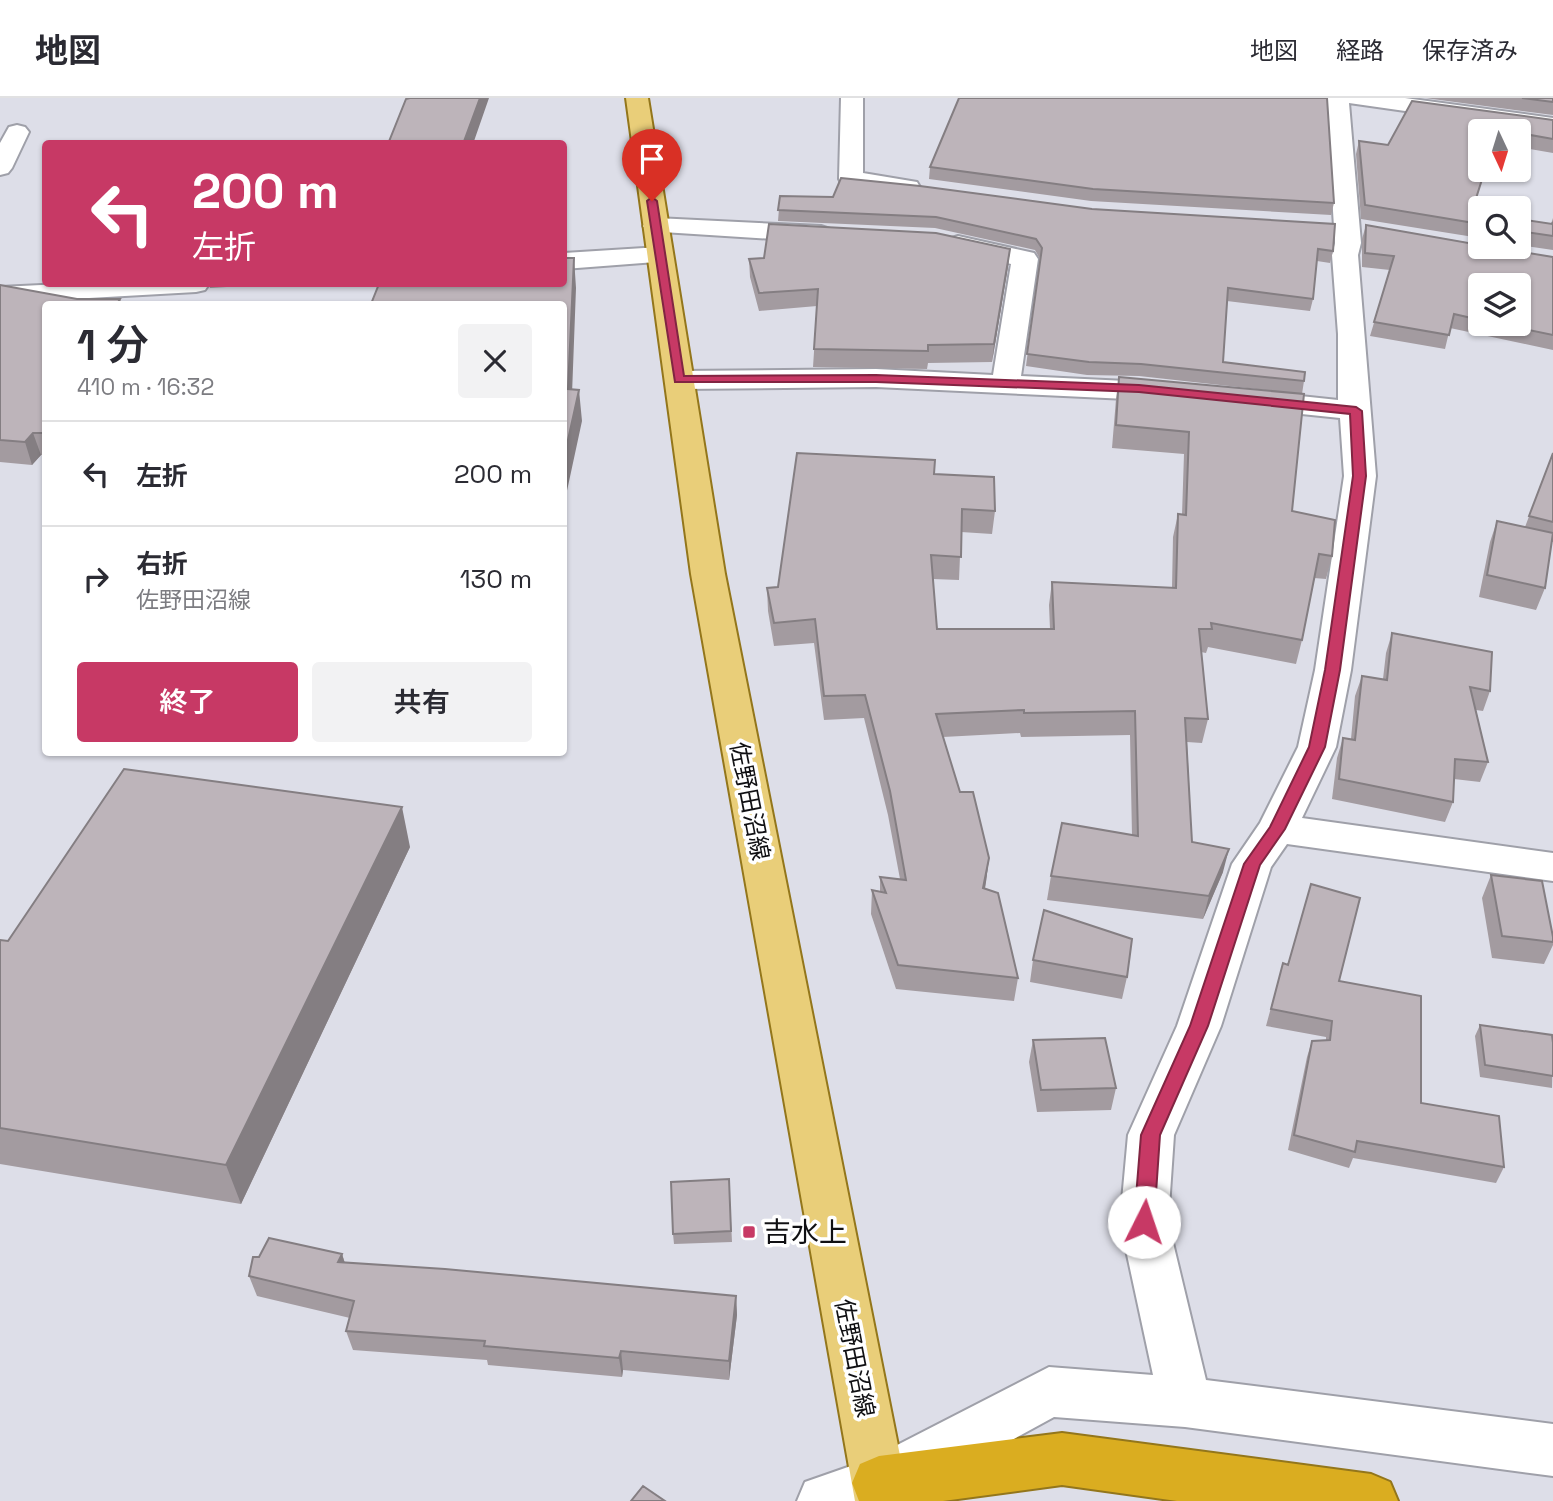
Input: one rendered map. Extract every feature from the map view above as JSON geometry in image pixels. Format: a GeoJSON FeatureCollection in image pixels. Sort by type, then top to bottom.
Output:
{"type":"FeatureCollection","features":[{"type":"Feature","properties":{"kind":"highway"},"geometry":{"type":"LineString","coordinates":[[880,1492],[1062,1459],[1371,1501]]}},
{"type":"Feature","properties":{"kind":"highway"},"geometry":{"type":"LineString","coordinates":[[880,1492],[956,1501]]}},
{"type":"Feature","properties":{"kind":"main road","name":"佐野田沼線"},"geometry":{"type":"LineString","coordinates":[[636,98],[708,574],[880,1492]]}},
{"type":"Feature","properties":{"kind":"street"},"geometry":{"type":"LineString","coordinates":[[852,98],[851,179],[931,190]]}},
{"type":"Feature","properties":{"kind":"street"},"geometry":{"type":"LineString","coordinates":[[1185,1402],[1144,1222],[1151,1135],[1199,1026],[1252,864],[1277,829],[1317,747],[1333,670],[1360,476],[1353,401],[1352,334],[1345,255],[1348,243],[1337,98]]}},
{"type":"Feature","properties":{"kind":"street"},"geometry":{"type":"LineString","coordinates":[[1356,98],[1553,125]]}},
{"type":"Feature","properties":{"kind":"street"},"geometry":{"type":"LineString","coordinates":[[0,168],[17,132]]}},
{"type":"Feature","properties":{"kind":"street"},"geometry":{"type":"LineString","coordinates":[[567,260],[658,241],[851,235]]}},
{"type":"Feature","properties":{"kind":"street"},"geometry":{"type":"LineString","coordinates":[[935,239],[1025,258],[1006,383]]}},
{"type":"Feature","properties":{"kind":"street"},"geometry":{"type":"LineString","coordinates":[[0,295],[143,287]]}},
{"type":"Feature","properties":{"kind":"street"},"geometry":{"type":"LineString","coordinates":[[679,380],[876,378],[1139,388],[1356,411]]}},
{"type":"Feature","properties":{"kind":"street"},"geometry":{"type":"LineString","coordinates":[[1277,829],[1553,867]]}},
{"type":"Feature","properties":{"kind":"street"},"geometry":{"type":"LineString","coordinates":[[824,1501],[880,1492],[1049,1392],[1185,1402],[1553,1450]]}},
{"type":"Feature","properties":{"kind":"building"},"geometry":{"type":"Polygon","coordinates":[[[480,98],[464,140],[390,140],[406,99],[480,98]]]}},
{"type":"Feature","properties":{"kind":"building"},"geometry":{"type":"Polygon","coordinates":[[[959,98],[1327,98],[1334,203],[1093,189],[930,167],[959,98]]]}},
{"type":"Feature","properties":{"kind":"building"},"geometry":{"type":"Polygon","coordinates":[[[1522,98],[1553,98],[1553,102],[1522,98]]]}},
{"type":"Feature","properties":{"kind":"building"},"geometry":{"type":"Polygon","coordinates":[[[1412,101],[1553,120],[1553,139],[1531,135],[1531,119],[1468,119],[1468,182],[1481,182],[1477,196],[1468,196],[1468,222],[1365,205],[1359,141],[1388,145],[1412,101]]]}},
{"type":"Feature","properties":{"kind":"building"},"geometry":{"type":"Polygon","coordinates":[[[841,178],[1092,209],[1335,224],[1333,251],[1318,249],[1313,299],[1228,288],[1223,362],[1305,372],[1304,381],[1027,354],[1042,248],[1036,239],[936,217],[778,210],[780,196],[833,197],[841,178]]]}},
{"type":"Feature","properties":{"kind":"building"},"geometry":{"type":"Polygon","coordinates":[[[1531,221],[1553,222],[1553,236],[1531,233],[1531,221]]]}},
{"type":"Feature","properties":{"kind":"building"},"geometry":{"type":"Polygon","coordinates":[[[769,224],[936,233],[1010,249],[994,344],[928,345],[928,351],[814,349],[818,289],[759,293],[749,259],[764,258],[769,224]]]}},
{"type":"Feature","properties":{"kind":"building"},"geometry":{"type":"Polygon","coordinates":[[[1366,225],[1468,243],[1468,259],[1531,259],[1531,253],[1553,257],[1553,335],[1531,330],[1531,273],[1468,273],[1468,317],[1454,314],[1449,335],[1374,322],[1394,256],[1365,253],[1366,225]]]}},
{"type":"Feature","properties":{"kind":"building"},"geometry":{"type":"Polygon","coordinates":[[[567,258],[574,258],[568,389],[579,390],[567,444],[567,301],[372,301],[378,287],[567,287],[567,258]]]}},
{"type":"Feature","properties":{"kind":"building"},"geometry":{"type":"Polygon","coordinates":[[[0,285],[77,299],[120,299],[42,301],[42,433],[33,433],[25,442],[0,440],[0,285]]]}},
{"type":"Feature","properties":{"kind":"building"},"geometry":{"type":"Polygon","coordinates":[[[1119,377],[1304,394],[1292,511],[1335,520],[1332,556],[1319,554],[1302,640],[1211,623],[1212,629],[1199,629],[1208,719],[1185,718],[1192,842],[1229,849],[1209,896],[1051,876],[1062,823],[1138,836],[1135,711],[1024,713],[1024,710],[936,714],[960,792],[973,792],[989,858],[983,888],[998,893],[1018,978],[898,965],[872,890],[886,893],[880,877],[906,880],[890,791],[865,695],[824,696],[815,619],[774,623],[767,588],[778,587],[797,453],[935,460],[934,474],[994,477],[995,511],[962,509],[961,557],[931,555],[937,629],[1054,629],[1052,582],[1176,588],[1178,514],[1186,515],[1189,432],[1116,425],[1119,377]]]}},
{"type":"Feature","properties":{"kind":"building"},"geometry":{"type":"Polygon","coordinates":[[[1553,453],[1553,522],[1529,516],[1553,453]]]}},
{"type":"Feature","properties":{"kind":"building"},"geometry":{"type":"Polygon","coordinates":[[[1497,521],[1553,533],[1545,588],[1487,575],[1497,521]]]}},
{"type":"Feature","properties":{"kind":"building"},"geometry":{"type":"Polygon","coordinates":[[[1392,633],[1492,652],[1490,691],[1470,687],[1488,762],[1455,759],[1453,802],[1339,779],[1343,738],[1355,740],[1362,676],[1387,680],[1392,633]]]}},
{"type":"Feature","properties":{"kind":"building"},"geometry":{"type":"Polygon","coordinates":[[[124,769],[402,807],[226,1165],[0,1128],[0,940],[8,941],[124,769]]]}},
{"type":"Feature","properties":{"kind":"building"},"geometry":{"type":"Polygon","coordinates":[[[1491,875],[1542,881],[1553,942],[1502,936],[1491,875]]]}},
{"type":"Feature","properties":{"kind":"building"},"geometry":{"type":"Polygon","coordinates":[[[1311,884],[1360,898],[1339,981],[1421,996],[1421,1103],[1499,1116],[1504,1167],[1357,1141],[1355,1152],[1294,1135],[1312,1041],[1330,1040],[1332,1021],[1271,1009],[1283,963],[1288,965],[1311,884]]]}},
{"type":"Feature","properties":{"kind":"building"},"geometry":{"type":"Polygon","coordinates":[[[1044,910],[1132,939],[1127,977],[1033,960],[1044,910]]]}},
{"type":"Feature","properties":{"kind":"building"},"geometry":{"type":"Polygon","coordinates":[[[1480,1025],[1552,1035],[1553,1076],[1485,1065],[1480,1025]]]}},
{"type":"Feature","properties":{"kind":"building"},"geometry":{"type":"Polygon","coordinates":[[[1105,1038],[1116,1088],[1041,1090],[1033,1040],[1105,1038]]]}},
{"type":"Feature","properties":{"kind":"building"},"geometry":{"type":"Polygon","coordinates":[[[729,1179],[731,1231],[673,1234],[671,1182],[729,1179]]]}},
{"type":"Feature","properties":{"kind":"building"},"geometry":{"type":"Polygon","coordinates":[[[269,1238],[342,1254],[338,1262],[445,1269],[736,1296],[729,1361],[621,1351],[619,1358],[484,1346],[485,1341],[346,1331],[354,1301],[249,1276],[253,1257],[259,1257],[269,1238]]]}},
{"type":"Feature","properties":{"kind":"building"},"geometry":{"type":"Polygon","coordinates":[[[643,1486],[665,1501],[631,1501],[643,1486]]]}},
{"type":"Feature","properties":{"kind":"place","name":"吉水上"},"geometry":{"type":"Point","coordinates":[749,1232]}},
{"type":"Feature","properties":{"kind":"route"},"geometry":{"type":"LineString","coordinates":[[652,201],[679,380],[876,378],[1139,388],[1356,411],[1360,476],[1333,670],[1317,747],[1277,829],[1252,864],[1199,1026],[1151,1135],[1144,1222]]}}]}
